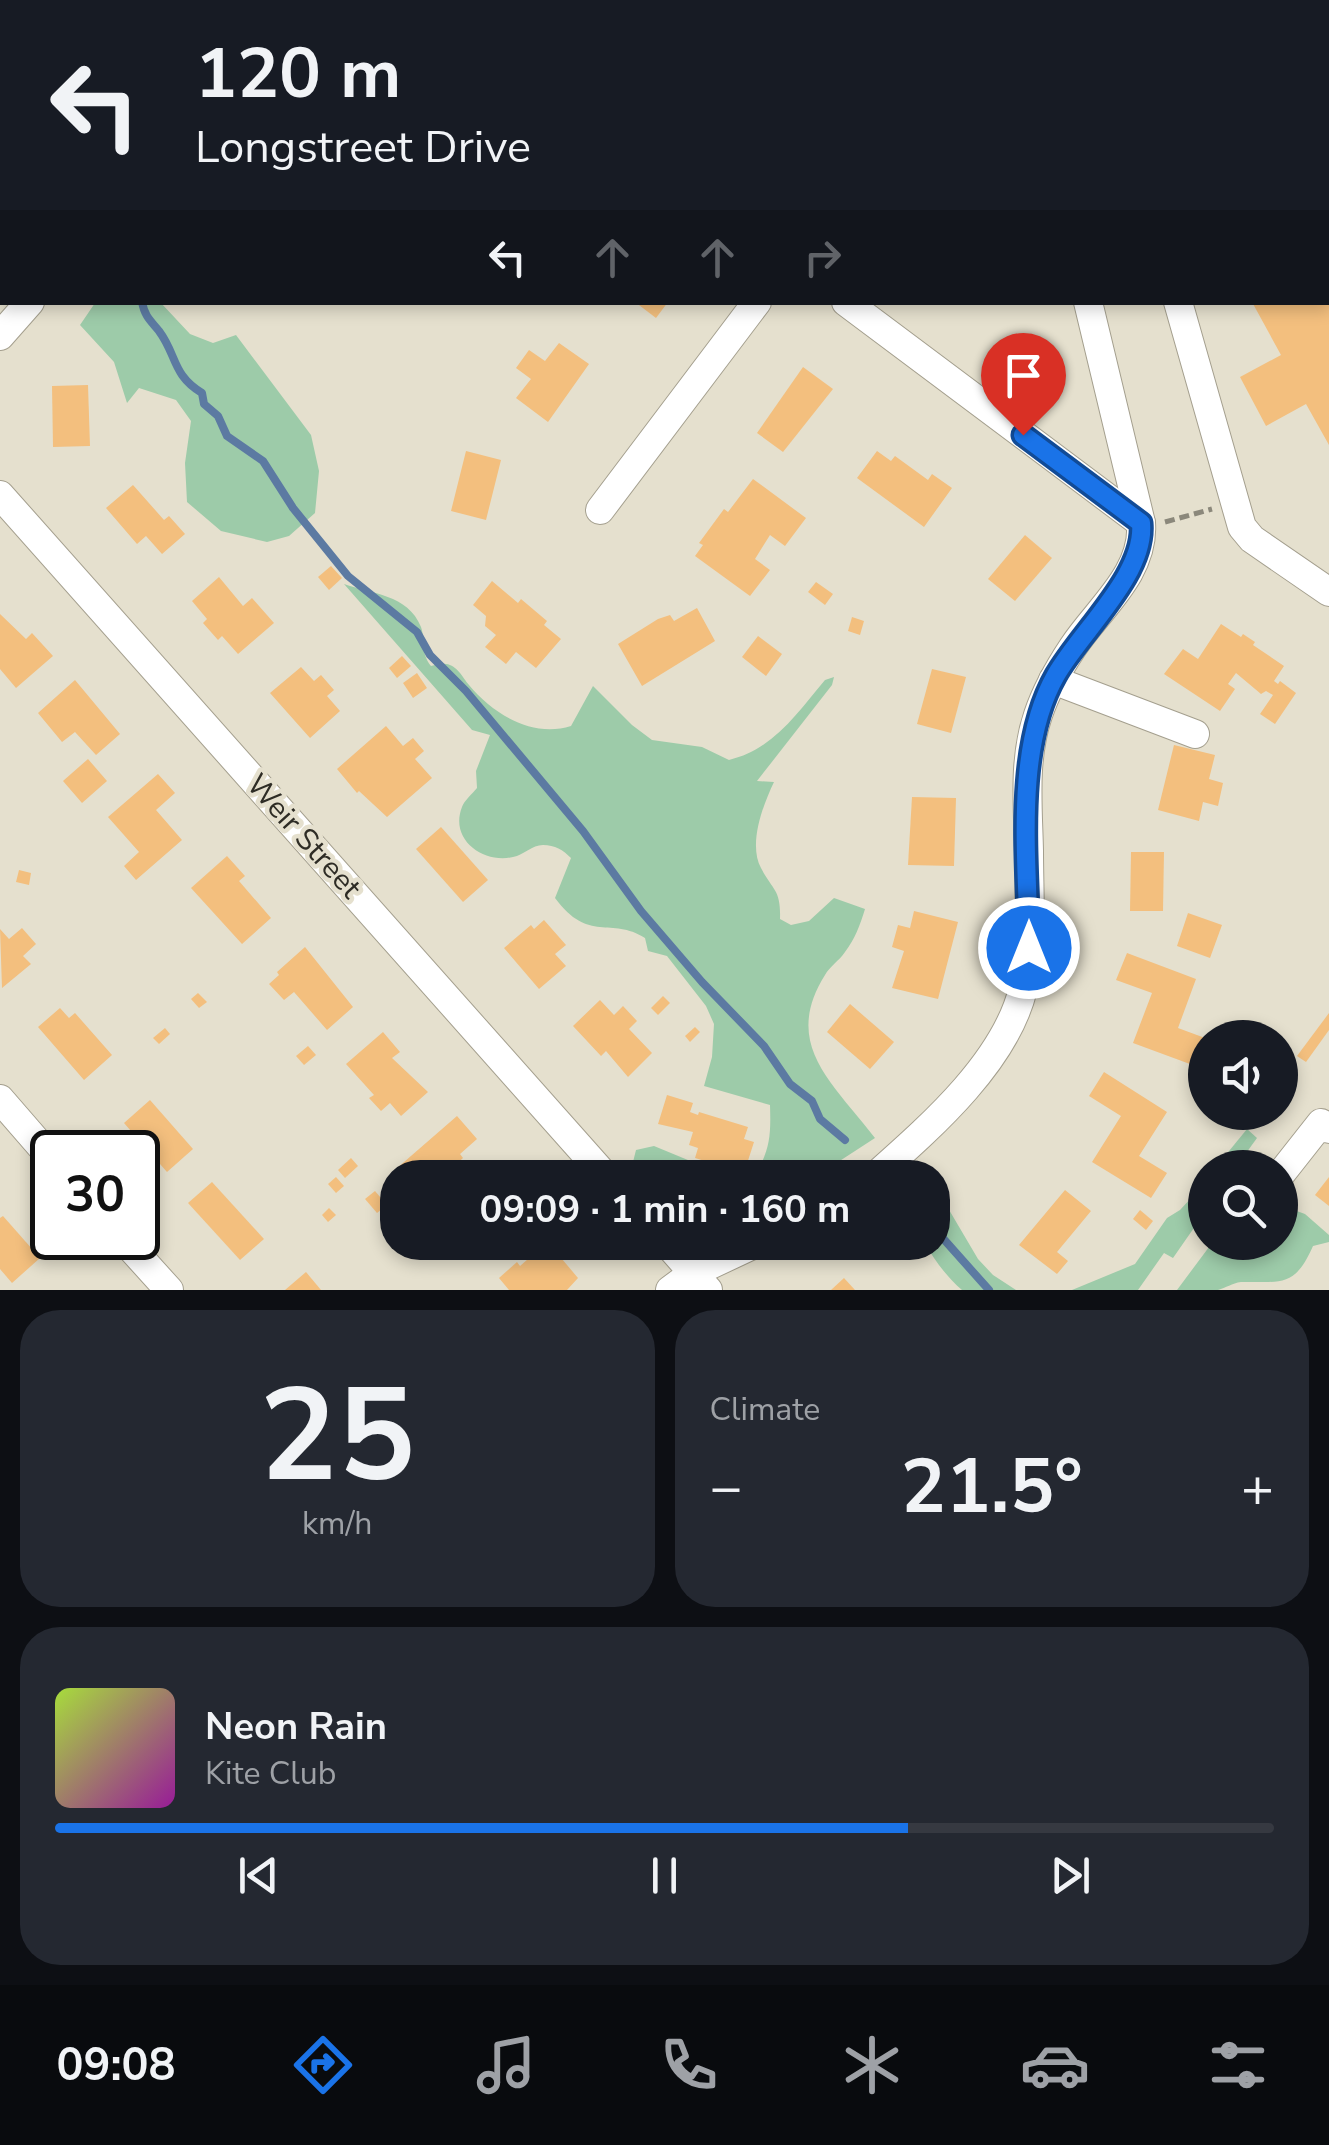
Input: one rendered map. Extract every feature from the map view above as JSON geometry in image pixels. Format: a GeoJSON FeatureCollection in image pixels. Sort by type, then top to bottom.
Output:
{"type":"FeatureCollection","features":[{"type":"Feature","properties":{"kind":"street"},"geometry":{"type":"LineString","coordinates":[[0,336],[27,305]]}},
{"type":"Feature","properties":{"kind":"street"},"geometry":{"type":"LineString","coordinates":[[600,510],[755,305]]}},
{"type":"Feature","properties":{"kind":"street"},"geometry":{"type":"LineString","coordinates":[[850,305],[1141,526]]}},
{"type":"Feature","properties":{"kind":"street"},"geometry":{"type":"LineString","coordinates":[[892,1160],[948,1106],[997,1048],[1022,990],[1029,948],[1029,752],[1038,716],[1073,646],[1132,568],[1140,544],[1141,526],[1089,305]]}},
{"type":"Feature","properties":{"kind":"street"},"geometry":{"type":"LineString","coordinates":[[1179,305],[1242,527],[1252,539],[1329,592]]}},
{"type":"Feature","properties":{"kind":"street","name":"Weir Street"},"geometry":{"type":"LineString","coordinates":[[0,494],[591,1160]]}},
{"type":"Feature","properties":{"kind":"street"},"geometry":{"type":"LineString","coordinates":[[1053,680],[1195,734]]}},
{"type":"Feature","properties":{"kind":"street"},"geometry":{"type":"LineString","coordinates":[[0,1099],[30,1133]]}},
{"type":"Feature","properties":{"kind":"street"},"geometry":{"type":"LineString","coordinates":[[1298,1156],[1325,1126]]}},
{"type":"Feature","properties":{"kind":"street"},"geometry":{"type":"LineString","coordinates":[[142,1260],[169,1290]]}},
{"type":"Feature","properties":{"kind":"street"},"geometry":{"type":"LineString","coordinates":[[682,1260],[701,1281]]}},
{"type":"Feature","properties":{"kind":"street"},"geometry":{"type":"LineString","coordinates":[[670,1290],[701,1281],[732,1260]]}},
{"type":"Feature","properties":{"kind":"path"},"geometry":{"type":"LineString","coordinates":[[1141,526],[1234,503]]}},
{"type":"Feature","properties":{"kind":"green space"},"geometry":{"type":"Polygon","coordinates":[[[94,305],[163,305],[190,334],[213,343],[236,335],[311,435],[319,471],[315,513],[289,536],[267,542],[221,531],[187,502],[185,463],[191,421],[176,400],[139,388],[127,403],[114,362],[80,325],[94,305]]]}},
{"type":"Feature","properties":{"kind":"green space"},"geometry":{"type":"Polygon","coordinates":[[[344,584],[388,597],[407,608],[421,627],[431,666],[453,667],[502,714],[542,729],[571,726],[593,686],[652,740],[702,747],[729,760],[772,739],[825,680],[834,677],[832,685],[757,781],[774,782],[762,813],[756,848],[761,868],[778,896],[780,919],[791,925],[809,921],[834,898],[865,909],[852,942],[825,975],[808,1022],[818,1062],[875,1138],[841,1160],[762,1160],[768,1143],[770,1105],[704,1086],[712,1057],[714,1024],[706,1006],[667,956],[648,951],[645,938],[633,932],[589,925],[567,912],[555,898],[571,858],[562,850],[539,845],[517,856],[491,857],[465,839],[459,819],[466,800],[477,788],[476,771],[490,735],[472,730],[344,584]]]}},
{"type":"Feature","properties":{"kind":"green space"},"geometry":{"type":"Polygon","coordinates":[[[1246,1130],[1257,1138],[1248,1150],[1230,1150],[1246,1130]]]}},
{"type":"Feature","properties":{"kind":"green space"},"geometry":{"type":"Polygon","coordinates":[[[654,1146],[688,1160],[634,1160],[636,1150],[654,1146]]]}},
{"type":"Feature","properties":{"kind":"green space"},"geometry":{"type":"Polygon","coordinates":[[[1188,1201],[1188,1236],[1173,1258],[1164,1253],[1138,1290],[1072,1290],[1135,1264],[1167,1218],[1188,1201]]]}},
{"type":"Feature","properties":{"kind":"green space"},"geometry":{"type":"Polygon","coordinates":[[[950,1211],[978,1259],[1016,1290],[962,1290],[937,1262],[950,1260],[950,1211]]]}},
{"type":"Feature","properties":{"kind":"green space"},"geometry":{"type":"Polygon","coordinates":[[[1298,1211],[1329,1235],[1329,1242],[1313,1246],[1299,1270],[1285,1280],[1238,1283],[1218,1290],[1177,1290],[1199,1260],[1298,1260],[1298,1211]]]}},
{"type":"Feature","properties":{"kind":"building"},"geometry":{"type":"Polygon","coordinates":[[[639,305],[666,305],[656,318],[639,305]]]}},
{"type":"Feature","properties":{"kind":"building"},"geometry":{"type":"Polygon","coordinates":[[[1254,305],[1329,305],[1329,445],[1306,404],[1266,426],[1240,377],[1281,355],[1254,305]]]}},
{"type":"Feature","properties":{"kind":"building"},"geometry":{"type":"Polygon","coordinates":[[[559,343],[589,364],[548,422],[516,398],[531,379],[516,368],[529,350],[545,361],[559,343]]]}},
{"type":"Feature","properties":{"kind":"building"},"geometry":{"type":"Polygon","coordinates":[[[803,367],[833,389],[783,452],[757,433],[803,367]]]}},
{"type":"Feature","properties":{"kind":"building"},"geometry":{"type":"Polygon","coordinates":[[[88,385],[90,446],[53,447],[52,386],[88,385]]]}},
{"type":"Feature","properties":{"kind":"building"},"geometry":{"type":"Polygon","coordinates":[[[466,451],[501,460],[486,520],[451,511],[466,451]]]}},
{"type":"Feature","properties":{"kind":"building"},"geometry":{"type":"Polygon","coordinates":[[[877,451],[891,461],[895,456],[928,480],[932,474],[952,488],[924,527],[857,478],[877,451]]]}},
{"type":"Feature","properties":{"kind":"building"},"geometry":{"type":"Polygon","coordinates":[[[753,479],[806,518],[785,546],[770,535],[755,559],[770,570],[750,596],[695,556],[703,545],[699,543],[724,509],[728,512],[753,479]]]}},
{"type":"Feature","properties":{"kind":"building"},"geometry":{"type":"Polygon","coordinates":[[[133,485],[164,520],[169,516],[185,534],[162,554],[146,536],[137,544],[106,508],[133,485]]]}},
{"type":"Feature","properties":{"kind":"building"},"geometry":{"type":"Polygon","coordinates":[[[1025,535],[1052,558],[1015,601],[988,579],[1025,535]]]}},
{"type":"Feature","properties":{"kind":"building"},"geometry":{"type":"Polygon","coordinates":[[[331,566],[342,578],[329,590],[318,577],[331,566]]]}},
{"type":"Feature","properties":{"kind":"building"},"geometry":{"type":"Polygon","coordinates":[[[219,577],[243,606],[252,598],[274,623],[238,654],[203,623],[207,619],[192,601],[219,577]]]}},
{"type":"Feature","properties":{"kind":"building"},"geometry":{"type":"Polygon","coordinates":[[[492,581],[518,603],[521,599],[561,639],[536,668],[516,652],[506,664],[485,647],[496,635],[485,626],[486,616],[473,605],[492,581]]]}},
{"type":"Feature","properties":{"kind":"building"},"geometry":{"type":"Polygon","coordinates":[[[816,582],[833,594],[825,605],[808,592],[816,582]]]}},
{"type":"Feature","properties":{"kind":"building"},"geometry":{"type":"Polygon","coordinates":[[[697,608],[715,641],[642,686],[618,644],[658,619],[670,615],[674,621],[697,608]]]}},
{"type":"Feature","properties":{"kind":"building"},"geometry":{"type":"Polygon","coordinates":[[[0,614],[26,639],[32,633],[53,656],[16,688],[0,669],[0,614]]]}},
{"type":"Feature","properties":{"kind":"building"},"geometry":{"type":"Polygon","coordinates":[[[852,617],[864,621],[860,635],[848,631],[852,617]]]}},
{"type":"Feature","properties":{"kind":"building"},"geometry":{"type":"Polygon","coordinates":[[[1221,624],[1255,642],[1253,645],[1284,666],[1274,681],[1296,693],[1275,724],[1260,714],[1273,695],[1266,691],[1261,694],[1236,673],[1228,684],[1235,689],[1220,711],[1164,674],[1183,649],[1198,659],[1221,624]]]}},
{"type":"Feature","properties":{"kind":"building"},"geometry":{"type":"Polygon","coordinates":[[[758,636],[782,654],[766,676],[742,657],[758,636]]]}},
{"type":"Feature","properties":{"kind":"building"},"geometry":{"type":"Polygon","coordinates":[[[402,656],[411,666],[397,678],[389,668],[402,656]]]}},
{"type":"Feature","properties":{"kind":"building"},"geometry":{"type":"Polygon","coordinates":[[[301,667],[314,681],[321,675],[334,690],[327,696],[340,711],[310,738],[270,693],[301,667]]]}},
{"type":"Feature","properties":{"kind":"building"},"geometry":{"type":"Polygon","coordinates":[[[932,669],[966,677],[951,733],[917,724],[932,669]]]}},
{"type":"Feature","properties":{"kind":"building"},"geometry":{"type":"Polygon","coordinates":[[[417,673],[427,688],[413,698],[403,683],[417,673]]]}},
{"type":"Feature","properties":{"kind":"building"},"geometry":{"type":"Polygon","coordinates":[[[75,680],[120,734],[96,755],[75,732],[62,742],[38,713],[75,680]]]}},
{"type":"Feature","properties":{"kind":"building"},"geometry":{"type":"Polygon","coordinates":[[[386,726],[403,746],[413,738],[424,751],[415,759],[432,778],[387,817],[357,793],[337,769],[386,726]]]}},
{"type":"Feature","properties":{"kind":"building"},"geometry":{"type":"Polygon","coordinates":[[[1174,745],[1215,755],[1209,779],[1223,783],[1218,806],[1203,802],[1199,821],[1158,810],[1174,745]]]}},
{"type":"Feature","properties":{"kind":"building"},"geometry":{"type":"Polygon","coordinates":[[[88,759],[107,781],[82,803],[63,781],[88,759]]]}},
{"type":"Feature","properties":{"kind":"building"},"geometry":{"type":"Polygon","coordinates":[[[158,774],[175,793],[156,810],[182,840],[136,880],[124,866],[139,852],[108,817],[158,774]]]}},
{"type":"Feature","properties":{"kind":"building"},"geometry":{"type":"Polygon","coordinates":[[[912,797],[956,798],[954,866],[908,865],[912,797]]]}},
{"type":"Feature","properties":{"kind":"building"},"geometry":{"type":"Polygon","coordinates":[[[441,827],[488,880],[463,902],[416,849],[441,827]]]}},
{"type":"Feature","properties":{"kind":"building"},"geometry":{"type":"Polygon","coordinates":[[[1131,852],[1164,852],[1163,911],[1130,911],[1131,852]]]}},
{"type":"Feature","properties":{"kind":"building"},"geometry":{"type":"Polygon","coordinates":[[[227,856],[245,876],[239,881],[271,918],[242,944],[191,888],[227,856]]]}},
{"type":"Feature","properties":{"kind":"building"},"geometry":{"type":"Polygon","coordinates":[[[19,870],[31,873],[29,885],[16,882],[19,870]]]}},
{"type":"Feature","properties":{"kind":"building"},"geometry":{"type":"Polygon","coordinates":[[[914,911],[958,922],[938,999],[892,988],[904,951],[892,947],[898,925],[910,928],[914,911]]]}},
{"type":"Feature","properties":{"kind":"building"},"geometry":{"type":"Polygon","coordinates":[[[1188,913],[1222,925],[1210,958],[1177,946],[1188,913]]]}},
{"type":"Feature","properties":{"kind":"building"},"geometry":{"type":"Polygon","coordinates":[[[544,920],[566,945],[555,954],[566,966],[539,989],[504,948],[531,925],[534,929],[544,920]]]}},
{"type":"Feature","properties":{"kind":"building"},"geometry":{"type":"Polygon","coordinates":[[[22,928],[36,944],[23,956],[31,964],[2,988],[0,929],[9,939],[22,928]]]}},
{"type":"Feature","properties":{"kind":"building"},"geometry":{"type":"Polygon","coordinates":[[[305,947],[353,1007],[327,1030],[294,992],[284,1000],[269,984],[305,947]]]}},
{"type":"Feature","properties":{"kind":"building"},"geometry":{"type":"Polygon","coordinates":[[[1127,953],[1196,979],[1178,1028],[1188,1032],[1188,1063],[1133,1043],[1152,993],[1116,980],[1127,953]]]}},
{"type":"Feature","properties":{"kind":"building"},"geometry":{"type":"Polygon","coordinates":[[[198,993],[207,1002],[199,1008],[191,999],[198,993]]]}},
{"type":"Feature","properties":{"kind":"building"},"geometry":{"type":"Polygon","coordinates":[[[663,996],[670,1003],[658,1015],[651,1008],[663,996]]]}},
{"type":"Feature","properties":{"kind":"building"},"geometry":{"type":"Polygon","coordinates":[[[600,1000],[614,1015],[623,1006],[637,1021],[629,1029],[652,1053],[628,1077],[606,1051],[601,1056],[573,1026],[600,1000]]]}},
{"type":"Feature","properties":{"kind":"building"},"geometry":{"type":"Polygon","coordinates":[[[850,1004],[894,1042],[870,1069],[827,1032],[850,1004]]]}},
{"type":"Feature","properties":{"kind":"building"},"geometry":{"type":"Polygon","coordinates":[[[60,1008],[69,1018],[75,1013],[112,1055],[84,1080],[38,1027],[60,1008]]]}},
{"type":"Feature","properties":{"kind":"building"},"geometry":{"type":"Polygon","coordinates":[[[1329,1013],[1329,1030],[1306,1062],[1298,1055],[1329,1013]]]}},
{"type":"Feature","properties":{"kind":"building"},"geometry":{"type":"Polygon","coordinates":[[[695,1027],[700,1032],[690,1042],[685,1036],[695,1027]]]}},
{"type":"Feature","properties":{"kind":"building"},"geometry":{"type":"Polygon","coordinates":[[[165,1028],[170,1034],[159,1044],[153,1038],[165,1028]]]}},
{"type":"Feature","properties":{"kind":"building"},"geometry":{"type":"Polygon","coordinates":[[[383,1032],[400,1052],[392,1058],[428,1092],[401,1116],[390,1103],[381,1111],[369,1098],[374,1095],[346,1064],[383,1032]]]}},
{"type":"Feature","properties":{"kind":"building"},"geometry":{"type":"Polygon","coordinates":[[[308,1046],[316,1055],[304,1065],[296,1056],[308,1046]]]}},
{"type":"Feature","properties":{"kind":"building"},"geometry":{"type":"Polygon","coordinates":[[[1104,1072],[1167,1112],[1139,1156],[1167,1173],[1151,1198],[1092,1162],[1121,1116],[1089,1096],[1104,1072]]]}},
{"type":"Feature","properties":{"kind":"building"},"geometry":{"type":"Polygon","coordinates":[[[667,1095],[693,1103],[690,1112],[748,1127],[744,1139],[754,1142],[748,1160],[702,1160],[695,1158],[698,1148],[689,1145],[693,1132],[658,1124],[667,1095]]]}},
{"type":"Feature","properties":{"kind":"building"},"geometry":{"type":"Polygon","coordinates":[[[150,1100],[193,1149],[167,1172],[160,1164],[160,1130],[130,1130],[124,1123],[150,1100]]]}},
{"type":"Feature","properties":{"kind":"building"},"geometry":{"type":"Polygon","coordinates":[[[457,1116],[477,1139],[460,1154],[461,1160],[406,1160],[457,1116]]]}},
{"type":"Feature","properties":{"kind":"building"},"geometry":{"type":"Polygon","coordinates":[[[351,1158],[358,1166],[345,1178],[338,1170],[351,1158]]]}},
{"type":"Feature","properties":{"kind":"building"},"geometry":{"type":"Polygon","coordinates":[[[336,1177],[344,1186],[336,1193],[328,1184],[336,1177]]]}},
{"type":"Feature","properties":{"kind":"building"},"geometry":{"type":"Polygon","coordinates":[[[1329,1177],[1329,1206],[1315,1195],[1329,1177]]]}},
{"type":"Feature","properties":{"kind":"building"},"geometry":{"type":"Polygon","coordinates":[[[212,1182],[264,1239],[240,1260],[188,1203],[212,1182]]]}},
{"type":"Feature","properties":{"kind":"building"},"geometry":{"type":"Polygon","coordinates":[[[1065,1190],[1091,1211],[1057,1252],[1068,1261],[1057,1274],[1019,1245],[1065,1190]]]}},
{"type":"Feature","properties":{"kind":"building"},"geometry":{"type":"Polygon","coordinates":[[[375,1191],[380,1197],[380,1211],[377,1213],[365,1199],[375,1191]]]}},
{"type":"Feature","properties":{"kind":"building"},"geometry":{"type":"Polygon","coordinates":[[[329,1208],[336,1215],[328,1222],[322,1215],[329,1208]]]}},
{"type":"Feature","properties":{"kind":"building"},"geometry":{"type":"Polygon","coordinates":[[[1140,1210],[1153,1221],[1146,1230],[1133,1219],[1140,1210]]]}},
{"type":"Feature","properties":{"kind":"building"},"geometry":{"type":"Polygon","coordinates":[[[3,1216],[30,1247],[30,1260],[38,1260],[12,1283],[0,1269],[3,1216]]]}},
{"type":"Feature","properties":{"kind":"building"},"geometry":{"type":"Polygon","coordinates":[[[527,1260],[563,1260],[578,1278],[567,1290],[509,1290],[499,1278],[517,1262],[520,1266],[527,1260]]]}},
{"type":"Feature","properties":{"kind":"building"},"geometry":{"type":"Polygon","coordinates":[[[306,1272],[321,1290],[285,1290],[306,1272]]]}},
{"type":"Feature","properties":{"kind":"building"},"geometry":{"type":"Polygon","coordinates":[[[844,1278],[855,1290],[831,1290],[844,1278]]]}},
{"type":"Feature","properties":{"kind":"waterway"},"geometry":{"type":"LineString","coordinates":[[143,305],[180,372],[202,393],[204,404],[218,416],[227,436],[263,461],[293,508],[348,576],[417,632],[430,655],[466,691],[583,831],[641,911],[764,1046],[790,1084],[812,1101],[820,1119],[845,1140]]}},
{"type":"Feature","properties":{"kind":"waterway"},"geometry":{"type":"LineString","coordinates":[[950,1246],[989,1290]]}},
{"type":"Feature","properties":{"kind":"route"},"geometry":{"type":"LineString","coordinates":[[1023,435],[1141,523],[1142,534],[1132,568],[1073,646],[1038,716],[1029,752],[1027,789],[1029,948]]}}]}
